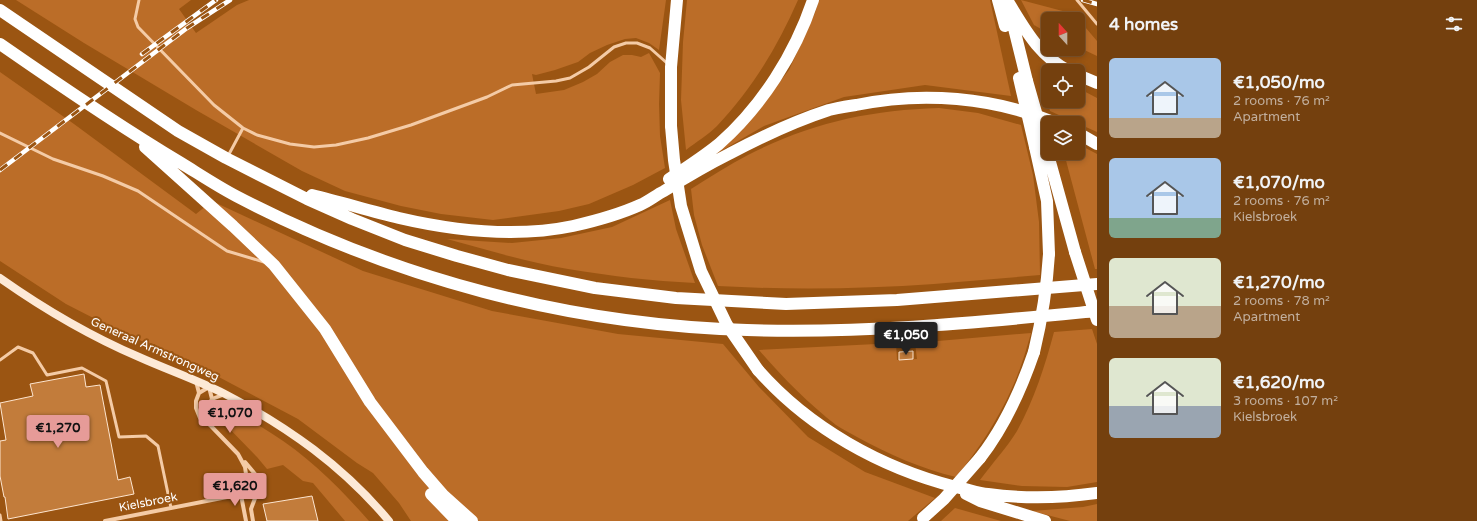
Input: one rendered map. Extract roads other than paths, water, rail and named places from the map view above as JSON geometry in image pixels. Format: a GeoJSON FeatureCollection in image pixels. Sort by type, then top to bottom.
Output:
{"type":"FeatureCollection","features":[{"type":"Feature","properties":{"kind":"highway"},"geometry":{"type":"LineString","coordinates":[[677,0],[671,66],[671,126],[674,160],[681,206],[701,271],[727,325],[758,370],[791,403],[815,422],[893,466],[943,483],[987,494],[1028,498],[1065,498],[1097,493]]}},
{"type":"Feature","properties":{"kind":"highway"},"geometry":{"type":"LineString","coordinates":[[613,214],[638,200],[697,160],[719,144],[744,120],[787,60],[803,28],[813,0]]}},
{"type":"Feature","properties":{"kind":"highway"},"geometry":{"type":"LineString","coordinates":[[998,0],[1047,151],[1097,320]]}},
{"type":"Feature","properties":{"kind":"highway"},"geometry":{"type":"LineString","coordinates":[[921,520],[944,499],[980,458],[1007,416],[1020,389],[1034,352],[1042,318],[1049,254],[1047,202],[1007,0]]}},
{"type":"Feature","properties":{"kind":"highway"},"geometry":{"type":"LineString","coordinates":[[1007,0],[1031,40],[1048,58],[1058,64]]}},
{"type":"Feature","properties":{"kind":"highway"},"geometry":{"type":"LineString","coordinates":[[0,10],[178,131],[226,158],[291,191],[386,232],[457,256],[508,270],[595,288],[676,298],[786,304],[897,300],[1097,284]]}},
{"type":"Feature","properties":{"kind":"highway"},"geometry":{"type":"LineString","coordinates":[[0,44],[128,132],[233,195],[296,226],[342,246],[457,285],[510,299],[615,319],[692,327],[747,330],[810,331],[914,327],[1097,311]]}},
{"type":"Feature","properties":{"kind":"highway"},"geometry":{"type":"LineString","coordinates":[[1085,78],[1097,83]]}},
{"type":"Feature","properties":{"kind":"highway"},"geometry":{"type":"LineString","coordinates":[[291,191],[342,202],[398,218],[439,226],[493,232],[529,232],[571,226],[598,220],[640,205],[728,154],[809,117],[831,110],[874,101],[911,97],[943,98],[1011,108],[1041,117]]}},
{"type":"Feature","properties":{"kind":"highway"},"geometry":{"type":"LineString","coordinates":[[128,132],[274,265],[325,329],[370,402],[423,472],[443,495],[472,521]]}},
{"type":"Feature","properties":{"kind":"highway"},"geometry":{"type":"LineString","coordinates":[[1085,138],[1097,144]]}},
{"type":"Feature","properties":{"kind":"highway"},"geometry":{"type":"LineString","coordinates":[[370,402],[384,431],[417,477],[436,500],[457,521]]}},
{"type":"Feature","properties":{"kind":"highway"},"geometry":{"type":"LineString","coordinates":[[943,483],[980,501],[1045,521]]}},
{"type":"Feature","properties":{"kind":"street","name":"Generaal Armstrongweg"},"geometry":{"type":"LineString","coordinates":[[0,278],[46,309],[98,338],[225,394],[290,431],[349,477],[389,521]]}},
{"type":"Feature","properties":{"kind":"street"},"geometry":{"type":"LineString","coordinates":[[196,380],[199,393],[196,401],[196,408],[200,418],[210,425],[255,474],[257,493],[251,509],[253,521]]}},
{"type":"Feature","properties":{"kind":"street"},"geometry":{"type":"LineString","coordinates":[[199,393],[208,387],[212,399]]}},
{"type":"Feature","properties":{"kind":"street"},"geometry":{"type":"LineString","coordinates":[[210,425],[208,407],[212,399],[225,394]]}},
{"type":"Feature","properties":{"kind":"street"},"geometry":{"type":"LineString","coordinates":[[238,454],[245,466],[246,474],[240,490],[246,521]]}},
{"type":"Feature","properties":{"kind":"street"},"geometry":{"type":"LineString","coordinates":[[240,490],[251,490],[257,493]]}},
{"type":"Feature","properties":{"kind":"street","name":"Kielsbroek"},"geometry":{"type":"LineString","coordinates":[[105,521],[227,497],[240,490]]}},
{"type":"Feature","properties":{"kind":"lane"},"geometry":{"type":"LineString","coordinates":[[139,0],[135,19],[138,27],[214,105],[243,128],[257,135],[290,144],[314,146],[336,145],[368,138],[487,97],[512,85],[556,81],[570,78],[589,67],[614,47],[626,43],[637,43],[650,48],[671,66]]}},
{"type":"Feature","properties":{"kind":"lane"},"geometry":{"type":"LineString","coordinates":[[1077,0],[1097,24]]}},
{"type":"Feature","properties":{"kind":"lane"},"geometry":{"type":"LineString","coordinates":[[226,158],[243,128]]}},
{"type":"Feature","properties":{"kind":"lane"},"geometry":{"type":"LineString","coordinates":[[0,133],[53,159],[104,176],[138,191],[227,251],[274,265]]}},
{"type":"Feature","properties":{"kind":"lane"},"geometry":{"type":"LineString","coordinates":[[0,360],[18,348],[33,353],[47,375],[82,368],[106,381],[120,437],[146,436],[158,446],[171,508]]}},
{"type":"Feature","properties":{"kind":"lane"},"geometry":{"type":"LineString","coordinates":[[0,515],[1,521]]}},
{"type":"Feature","properties":{"kind":"railway"},"geometry":{"type":"LineString","coordinates":[[142,54],[216,0]]}},
{"type":"Feature","properties":{"kind":"railway"},"geometry":{"type":"LineString","coordinates":[[0,170],[187,28],[230,0]]}},
{"type":"Feature","properties":{"kind":"railway"},"geometry":{"type":"LineString","coordinates":[[1083,0],[1097,4]]}}]}
